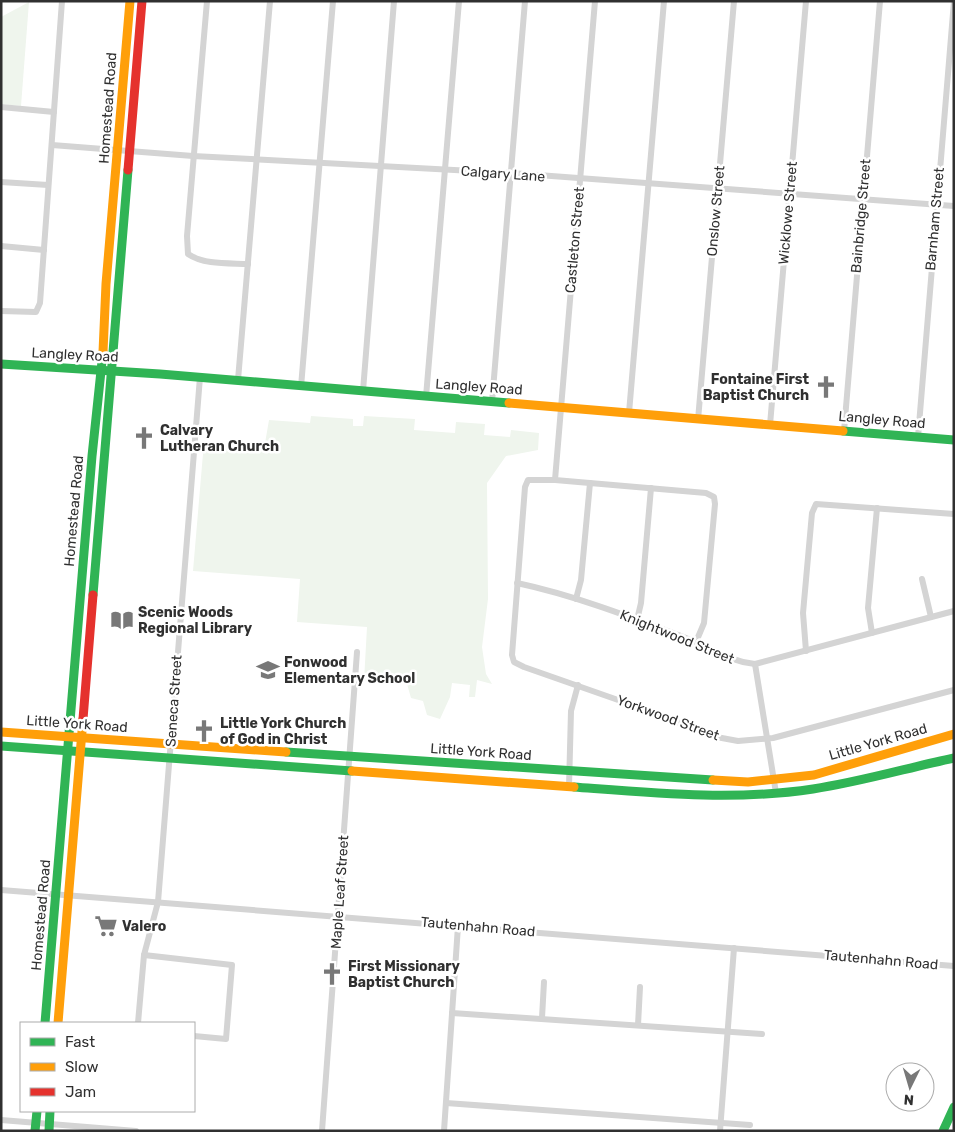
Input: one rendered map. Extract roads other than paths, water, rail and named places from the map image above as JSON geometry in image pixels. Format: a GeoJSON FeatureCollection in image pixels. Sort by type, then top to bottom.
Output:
{"type":"FeatureCollection","features":[{"type":"Feature","properties":{"kind":"main road"},"geometry":{"type":"LineString","coordinates":[[130,2],[142,2]]}},
{"type":"Feature","properties":{"kind":"main road","name":"Homestead Road"},"geometry":{"type":"LineString","coordinates":[[58,1022],[104,456],[106,284],[130,2]]}},
{"type":"Feature","properties":{"kind":"main road","name":"Homestead Road"},"geometry":{"type":"LineString","coordinates":[[45,1022],[79,632],[92,456],[118,285],[142,2]]}},
{"type":"Feature","properties":{"kind":"main road"},"geometry":{"type":"LineString","coordinates":[[124,67],[137,68]]}},
{"type":"Feature","properties":{"kind":"main road"},"geometry":{"type":"LineString","coordinates":[[111,232],[122,233]]}},
{"type":"Feature","properties":{"kind":"main road"},"geometry":{"type":"LineString","coordinates":[[106,284],[118,285]]}},
{"type":"Feature","properties":{"kind":"main road","name":"Langley Road"},"geometry":{"type":"LineString","coordinates":[[1,364],[238,380],[301,387],[954,440]]}},
{"type":"Feature","properties":{"kind":"main road"},"geometry":{"type":"LineString","coordinates":[[92,456],[104,456]]}},
{"type":"Feature","properties":{"kind":"main road"},"geometry":{"type":"LineString","coordinates":[[79,632],[90,633]]}},
{"type":"Feature","properties":{"kind":"main road","name":"Little York Road"},"geometry":{"type":"LineString","coordinates":[[1,732],[570,772],[748,782],[772,781],[814,775],[954,734]]}},
{"type":"Feature","properties":{"kind":"main road","name":"Little York Road"},"geometry":{"type":"LineString","coordinates":[[1,746],[349,772],[703,795],[776,793],[814,789],[954,758]]}},
{"type":"Feature","properties":{"kind":"main road"},"geometry":{"type":"LineString","coordinates":[[437,778],[438,763]]}},
{"type":"Feature","properties":{"kind":"main road"},"geometry":{"type":"LineString","coordinates":[[460,764],[460,779]]}},
{"type":"Feature","properties":{"kind":"main road"},"geometry":{"type":"LineString","coordinates":[[653,793],[654,777]]}},
{"type":"Feature","properties":{"kind":"main road"},"geometry":{"type":"LineString","coordinates":[[703,795],[704,780]]}},
{"type":"Feature","properties":{"kind":"main road"},"geometry":{"type":"LineString","coordinates":[[47,1009],[60,1010]]}},
{"type":"Feature","properties":{"kind":"main road"},"geometry":{"type":"LineString","coordinates":[[943,1131],[954,1107]]}},
{"type":"Feature","properties":{"kind":"main road"},"geometry":{"type":"LineString","coordinates":[[36,1127],[37,1112]]}},
{"type":"Feature","properties":{"kind":"main road"},"geometry":{"type":"LineString","coordinates":[[49,1127],[50,1112]]}},
{"type":"Feature","properties":{"kind":"street"},"geometry":{"type":"LineString","coordinates":[[1,311],[36,312],[40,304],[62,1]]}},
{"type":"Feature","properties":{"kind":"street"},"geometry":{"type":"LineString","coordinates":[[207,1],[186,236],[188,254],[201,260],[248,264]]}},
{"type":"Feature","properties":{"kind":"street"},"geometry":{"type":"LineString","coordinates":[[238,380],[270,1]]}},
{"type":"Feature","properties":{"kind":"street"},"geometry":{"type":"LineString","coordinates":[[301,387],[333,1]]}},
{"type":"Feature","properties":{"kind":"street"},"geometry":{"type":"LineString","coordinates":[[363,391],[394,1]]}},
{"type":"Feature","properties":{"kind":"street"},"geometry":{"type":"LineString","coordinates":[[426,397],[459,1]]}},
{"type":"Feature","properties":{"kind":"street"},"geometry":{"type":"LineString","coordinates":[[492,402],[526,1]]}},
{"type":"Feature","properties":{"kind":"street","name":"Castleton Street"},"geometry":{"type":"LineString","coordinates":[[555,480],[595,1]]}},
{"type":"Feature","properties":{"kind":"street"},"geometry":{"type":"LineString","coordinates":[[629,413],[664,1]]}},
{"type":"Feature","properties":{"kind":"street","name":"Onslow Street"},"geometry":{"type":"LineString","coordinates":[[698,420],[734,1]]}},
{"type":"Feature","properties":{"kind":"street","name":"Wicklowe Street"},"geometry":{"type":"LineString","coordinates":[[770,425],[806,1]]}},
{"type":"Feature","properties":{"kind":"street","name":"Bainbridge Street"},"geometry":{"type":"LineString","coordinates":[[844,431],[880,1]]}},
{"type":"Feature","properties":{"kind":"street","name":"Barnham Street"},"geometry":{"type":"LineString","coordinates":[[918,437],[954,1]]}},
{"type":"Feature","properties":{"kind":"street"},"geometry":{"type":"LineString","coordinates":[[1,108],[54,112]]}},
{"type":"Feature","properties":{"kind":"street","name":"Calgary Lane"},"geometry":{"type":"LineString","coordinates":[[52,145],[256,160],[511,173],[954,206]]}},
{"type":"Feature","properties":{"kind":"street"},"geometry":{"type":"LineString","coordinates":[[1,182],[48,185]]}},
{"type":"Feature","properties":{"kind":"street"},"geometry":{"type":"LineString","coordinates":[[1,246],[44,250]]}},
{"type":"Feature","properties":{"kind":"street","name":"Seneca Street"},"geometry":{"type":"LineString","coordinates":[[138,1022],[144,955],[158,902],[200,377]]}},
{"type":"Feature","properties":{"kind":"street"},"geometry":{"type":"LineString","coordinates":[[517,583],[525,487],[528,480],[555,480],[706,493],[714,497],[715,504],[704,623],[696,642]]}},
{"type":"Feature","properties":{"kind":"street"},"geometry":{"type":"LineString","coordinates":[[576,599],[581,580],[590,483]]}},
{"type":"Feature","properties":{"kind":"street"},"geometry":{"type":"LineString","coordinates":[[637,620],[641,603],[651,488]]}},
{"type":"Feature","properties":{"kind":"street"},"geometry":{"type":"LineString","coordinates":[[806,651],[803,613],[812,513],[816,504],[954,514]]}},
{"type":"Feature","properties":{"kind":"street"},"geometry":{"type":"LineString","coordinates":[[872,632],[868,608],[877,508]]}},
{"type":"Feature","properties":{"kind":"street"},"geometry":{"type":"LineString","coordinates":[[922,579],[932,617]]}},
{"type":"Feature","properties":{"kind":"street","name":"Knightwood Street"},"geometry":{"type":"LineString","coordinates":[[517,583],[576,599],[637,620],[696,642],[736,662],[755,664],[954,611]]}},
{"type":"Feature","properties":{"kind":"street","name":"Yorkwood Street"},"geometry":{"type":"LineString","coordinates":[[517,583],[512,649],[514,662],[658,714],[710,736],[738,740],[766,739],[954,690]]}},
{"type":"Feature","properties":{"kind":"street","name":"Maple Leaf Street"},"geometry":{"type":"LineString","coordinates":[[322,1131],[357,652]]}},
{"type":"Feature","properties":{"kind":"street"},"geometry":{"type":"LineString","coordinates":[[755,664],[772,781],[776,793]]}},
{"type":"Feature","properties":{"kind":"street"},"geometry":{"type":"LineString","coordinates":[[569,787],[572,711],[578,686]]}},
{"type":"Feature","properties":{"kind":"street","name":"Tautenhahn Road"},"geometry":{"type":"LineString","coordinates":[[1,890],[954,966]]}},
{"type":"Feature","properties":{"kind":"street"},"geometry":{"type":"LineString","coordinates":[[444,1131],[458,926]]}},
{"type":"Feature","properties":{"kind":"street"},"geometry":{"type":"LineString","coordinates":[[720,1131],[734,948]]}},
{"type":"Feature","properties":{"kind":"street"},"geometry":{"type":"LineString","coordinates":[[144,955],[232,964],[226,1039],[195,1036]]}},
{"type":"Feature","properties":{"kind":"street"},"geometry":{"type":"LineString","coordinates":[[542,1018],[544,982]]}},
{"type":"Feature","properties":{"kind":"street"},"geometry":{"type":"LineString","coordinates":[[638,1025],[640,987]]}},
{"type":"Feature","properties":{"kind":"street"},"geometry":{"type":"LineString","coordinates":[[452,1013],[762,1034]]}},
{"type":"Feature","properties":{"kind":"street"},"geometry":{"type":"LineString","coordinates":[[446,1103],[750,1125]]}},
{"type":"Feature","properties":{"kind":"street"},"geometry":{"type":"LineString","coordinates":[[1,1120],[36,1127],[136,1131]]}},
{"type":"Feature","properties":{"kind":"place","name":"Fontaine First Baptist Church"},"geometry":{"type":"Point","coordinates":[826,387]}},
{"type":"Feature","properties":{"kind":"place","name":"Calvary Lutheran Church"},"geometry":{"type":"Point","coordinates":[144,438]}},
{"type":"Feature","properties":{"kind":"place","name":"Scenic Woods Regional Library"},"geometry":{"type":"Point","coordinates":[122,620]}},
{"type":"Feature","properties":{"kind":"place","name":"Fonwood Elementary School"},"geometry":{"type":"Point","coordinates":[268,670]}},
{"type":"Feature","properties":{"kind":"place","name":"Little York Church of God in Christ"},"geometry":{"type":"Point","coordinates":[204,731]}},
{"type":"Feature","properties":{"kind":"place","name":"Valero"},"geometry":{"type":"Point","coordinates":[106,926]}},
{"type":"Feature","properties":{"kind":"place","name":"First Missionary Baptist Church"},"geometry":{"type":"Point","coordinates":[332,974]}}]}
